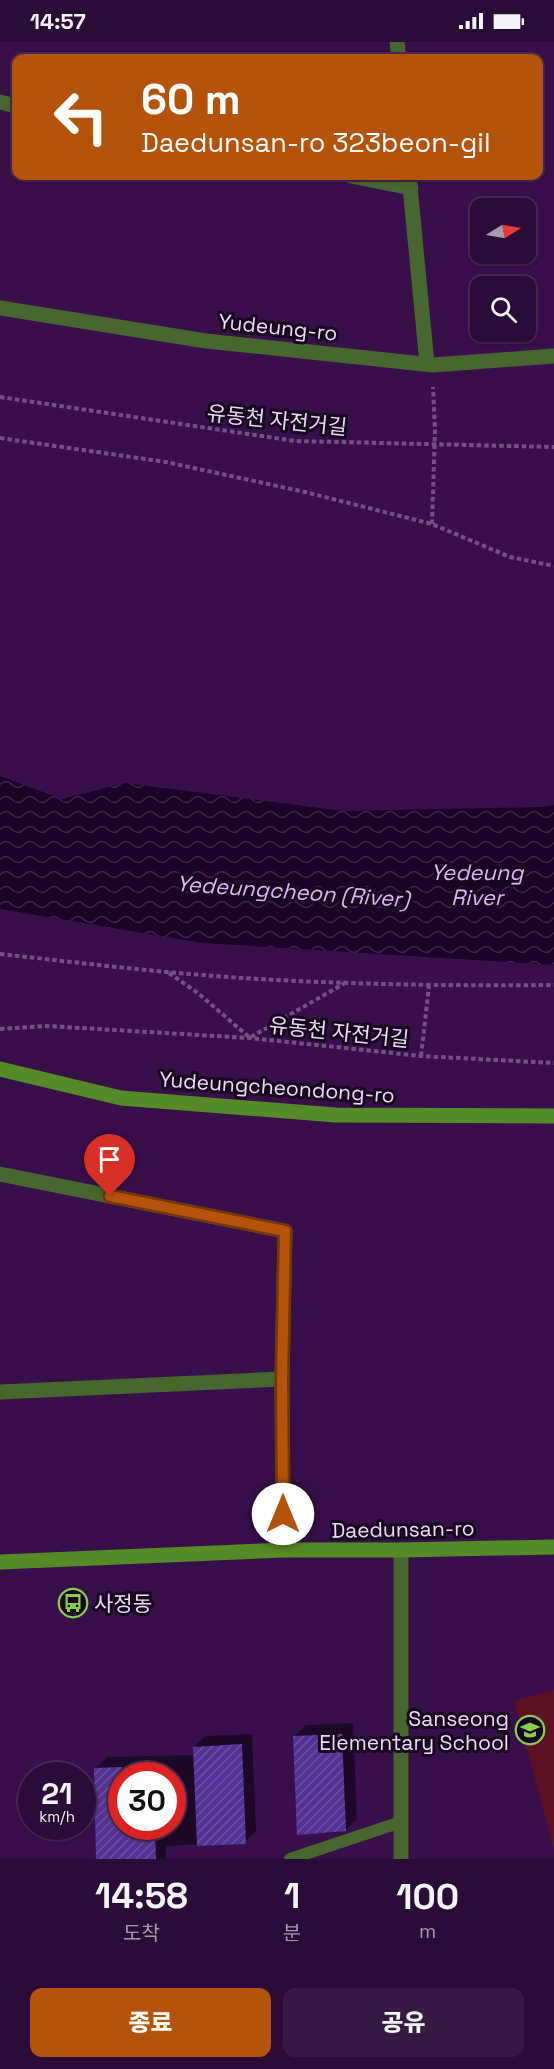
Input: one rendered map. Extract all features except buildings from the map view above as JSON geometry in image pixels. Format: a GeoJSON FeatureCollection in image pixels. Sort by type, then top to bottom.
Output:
{"type":"FeatureCollection","features":[{"type":"Feature","properties":{"kind":"main road","name":"Yudeungcheondong-ro"},"geometry":{"type":"LineString","coordinates":[[0,1069],[121,1098],[336,1115],[554,1116]]}},
{"type":"Feature","properties":{"kind":"main road","name":"Daedunsan-ro"},"geometry":{"type":"LineString","coordinates":[[0,1562],[284,1550],[554,1547]]}},
{"type":"Feature","properties":{"kind":"street"},"geometry":{"type":"LineString","coordinates":[[390,180],[410,182],[427,364]]}},
{"type":"Feature","properties":{"kind":"street","name":"Yudeung-ro"},"geometry":{"type":"LineString","coordinates":[[0,309],[206,341],[427,364],[554,356]]}},
{"type":"Feature","properties":{"kind":"street"},"geometry":{"type":"LineString","coordinates":[[0,1173],[285,1231],[282,1379],[284,1550]]}},
{"type":"Feature","properties":{"kind":"street"},"geometry":{"type":"LineString","coordinates":[[0,1392],[282,1379]]}},
{"type":"Feature","properties":{"kind":"street"},"geometry":{"type":"LineString","coordinates":[[401,1550],[401,1859]]}},
{"type":"Feature","properties":{"kind":"lane"},"geometry":{"type":"LineString","coordinates":[[290,1859],[401,1822]]}},
{"type":"Feature","properties":{"kind":"path"},"geometry":{"type":"LineString","coordinates":[[432,384],[434,445],[432,524]]}},
{"type":"Feature","properties":{"kind":"path","name":"유동천 자전거길"},"geometry":{"type":"LineString","coordinates":[[0,397],[295,441],[554,447]]}},
{"type":"Feature","properties":{"kind":"path"},"geometry":{"type":"LineString","coordinates":[[0,438],[166,462],[305,492],[432,524],[510,557],[554,566]]}},
{"type":"Feature","properties":{"kind":"path","name":"유동천 자전거길"},"geometry":{"type":"LineString","coordinates":[[0,954],[169,973],[198,993],[250,1038],[421,1056],[554,1063]]}},
{"type":"Feature","properties":{"kind":"path"},"geometry":{"type":"LineString","coordinates":[[169,973],[429,986],[554,985]]}},
{"type":"Feature","properties":{"kind":"path"},"geometry":{"type":"LineString","coordinates":[[0,1029],[47,1026],[250,1038],[345,983]]}},
{"type":"Feature","properties":{"kind":"path"},"geometry":{"type":"LineString","coordinates":[[421,1056],[429,986]]}},
{"type":"Feature","properties":{"kind":"shaded area"},"geometry":{"type":"Polygon","coordinates":[[[554,1690],[554,1849],[514,1701],[554,1690]]]}},
{"type":"Feature","properties":{"kind":"water","name":"Yedeung River"},"geometry":{"type":"Polygon","coordinates":[[[0,776],[62,799],[125,783],[343,811],[554,805],[554,965],[203,943],[0,909],[0,776]]]}},
{"type":"Feature","properties":{"kind":"place","name":"사정동"},"geometry":{"type":"Point","coordinates":[73,1603]}},
{"type":"Feature","properties":{"kind":"place","name":"Sanseong Elementary School"},"geometry":{"type":"Point","coordinates":[530,1730]}},
{"type":"Feature","properties":{"kind":"route"},"geometry":{"type":"LineString","coordinates":[[110,1196],[285,1231],[282,1379],[283,1514]]}},
{"type":"Feature","properties":{"kind":"water label","name":"Yedeungcheon (River)"},"geometry":{"type":"Point","coordinates":[293,891]}}]}
